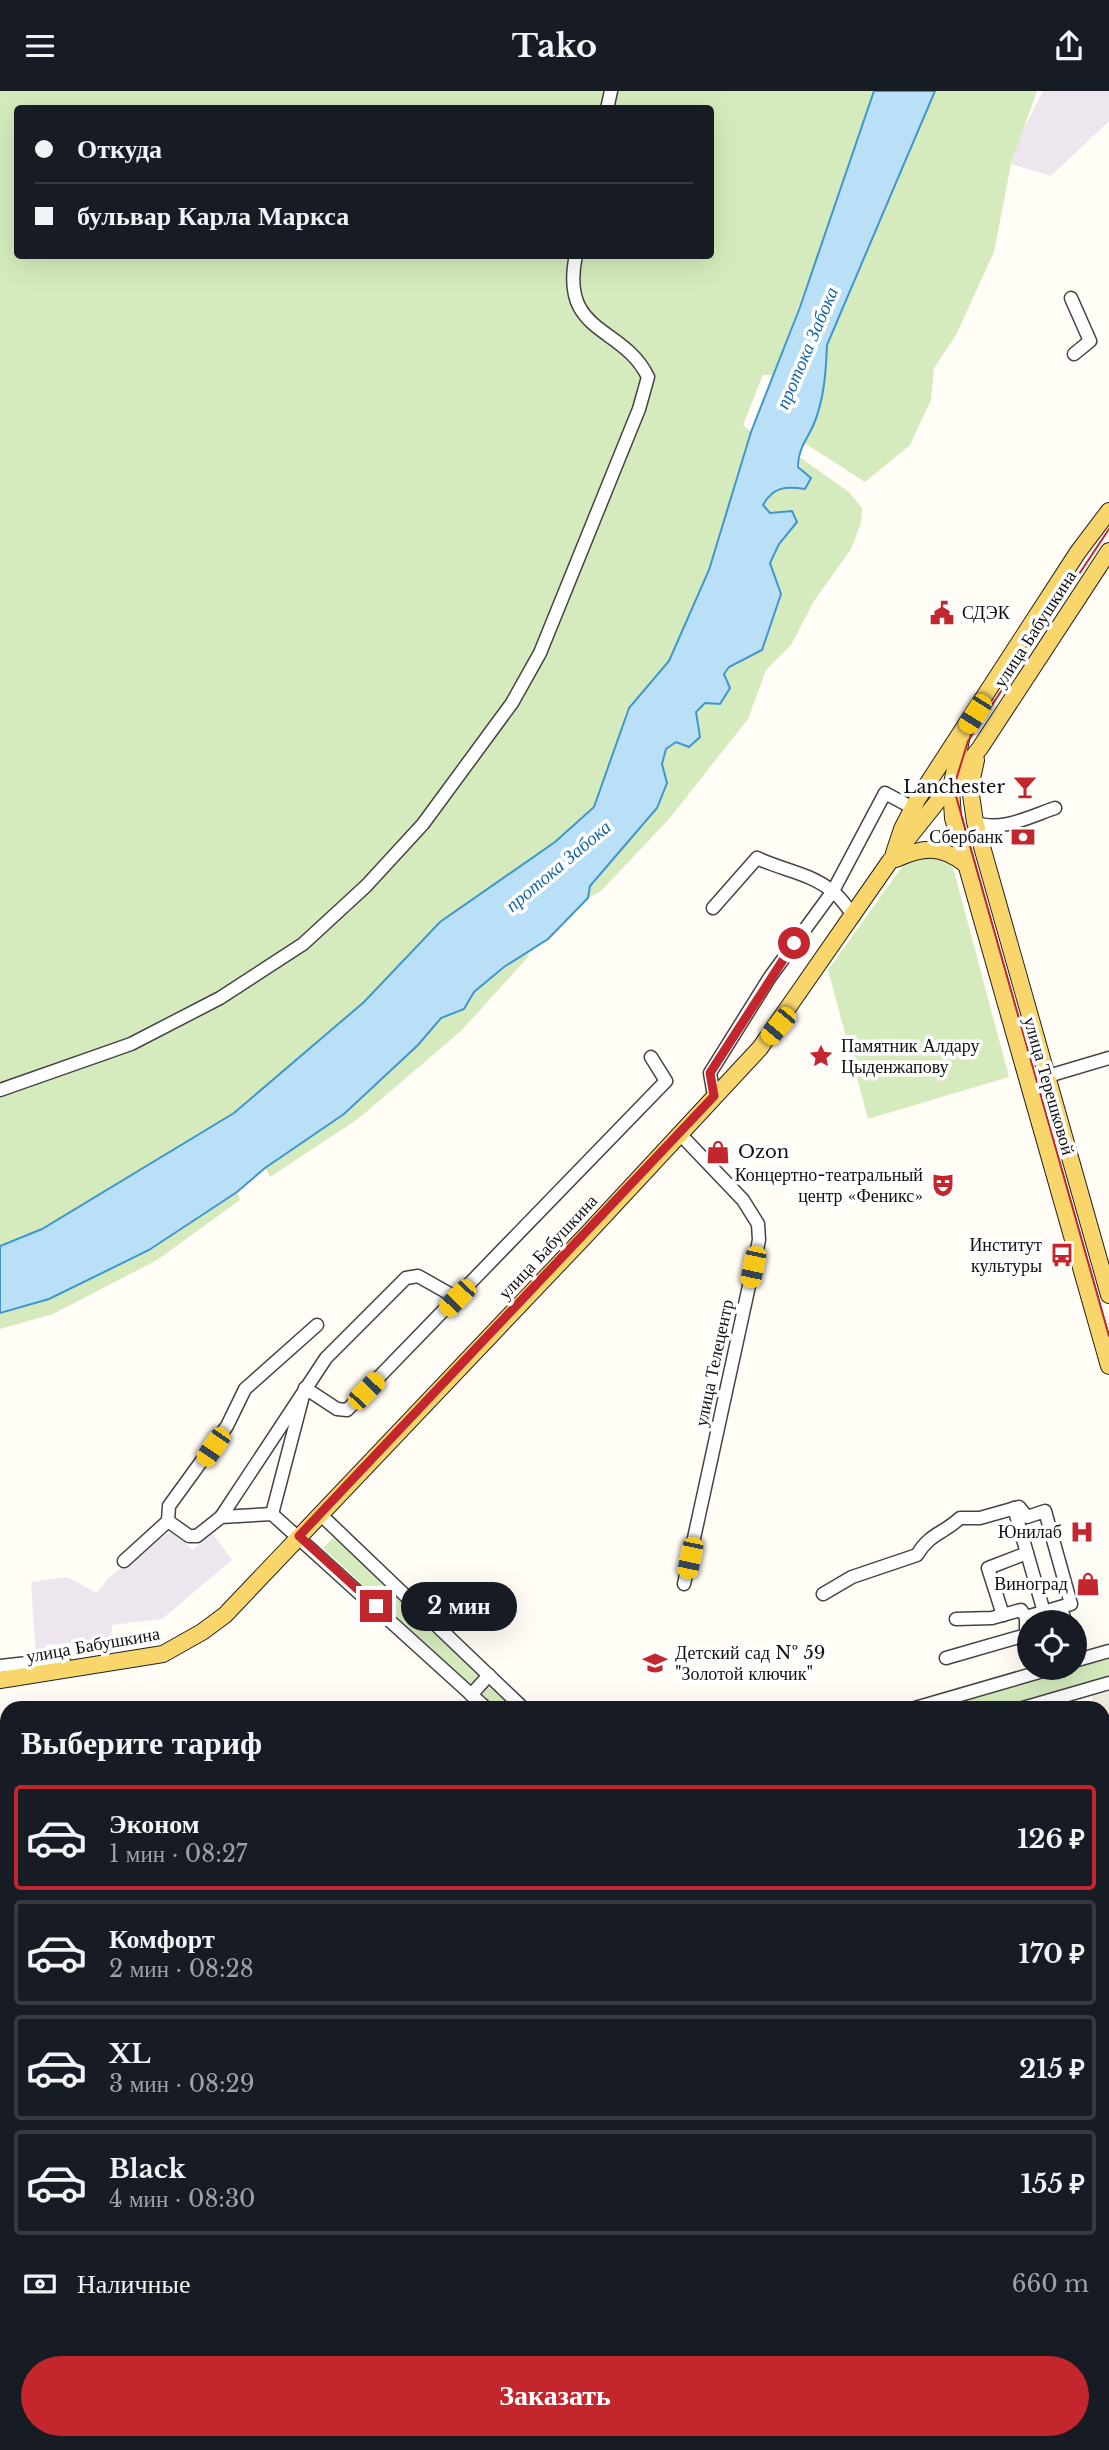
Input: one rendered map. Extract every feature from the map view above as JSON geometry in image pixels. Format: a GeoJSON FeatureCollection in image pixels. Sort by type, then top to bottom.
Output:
{"type":"FeatureCollection","features":[{"type":"Feature","properties":{"kind":"main road","name":"улица Бабушкина"},"geometry":{"type":"LineString","coordinates":[[890,862],[913,808],[1077,552],[1109,511]]}},
{"type":"Feature","properties":{"kind":"main road","name":"улица Бабушкина"},"geometry":{"type":"LineString","coordinates":[[0,1680],[147,1657],[177,1648],[225,1615],[680,1134],[778,1026],[890,862],[980,748],[1109,551]]}},
{"type":"Feature","properties":{"kind":"main road"},"geometry":{"type":"LineString","coordinates":[[951,788],[962,735]]}},
{"type":"Feature","properties":{"kind":"main road","name":"улица Терешковой"},"geometry":{"type":"LineString","coordinates":[[980,748],[970,788],[976,824],[1109,1295]]}},
{"type":"Feature","properties":{"kind":"main road","name":"улица Терешковой"},"geometry":{"type":"LineString","coordinates":[[951,788],[953,818],[965,864],[1109,1366]]}},
{"type":"Feature","properties":{"kind":"main road"},"geometry":{"type":"LineString","coordinates":[[913,808],[976,824]]}},
{"type":"Feature","properties":{"kind":"main road"},"geometry":{"type":"LineString","coordinates":[[890,862],[913,852],[933,848],[945,851],[965,864]]}},
{"type":"Feature","properties":{"kind":"street"},"geometry":{"type":"LineString","coordinates":[[0,1090],[131,1044],[220,998],[303,944],[366,886],[423,824],[512,703],[540,653],[639,409],[648,377],[642,363],[584,318],[575,297],[572,277],[575,259]]}},
{"type":"Feature","properties":{"kind":"street"},"geometry":{"type":"LineString","coordinates":[[1070,298],[1090,341],[1074,355]]}},
{"type":"Feature","properties":{"kind":"street"},"geometry":{"type":"LineString","coordinates":[[714,1096],[710,1073],[770,977],[833,891],[885,793],[913,808]]}},
{"type":"Feature","properties":{"kind":"street"},"geometry":{"type":"LineString","coordinates":[[976,824],[998,826],[1055,808]]}},
{"type":"Feature","properties":{"kind":"street"},"geometry":{"type":"LineString","coordinates":[[713,908],[757,858],[783,870],[798,872],[833,891],[854,916]]}},
{"type":"Feature","properties":{"kind":"street"},"geometry":{"type":"LineString","coordinates":[[305,1388],[337,1409],[347,1410],[666,1081],[651,1057]]}},
{"type":"Feature","properties":{"kind":"street"},"geometry":{"type":"LineString","coordinates":[[1028,1082],[1109,1058]]}},
{"type":"Feature","properties":{"kind":"street","name":"улица Телецентр"},"geometry":{"type":"LineString","coordinates":[[680,1134],[743,1200],[758,1224],[759,1240],[684,1584]]}},
{"type":"Feature","properties":{"kind":"street"},"geometry":{"type":"LineString","coordinates":[[168,1521],[189,1537],[197,1536],[221,1517],[305,1388],[350,1331],[406,1278],[418,1276],[457,1298]]}},
{"type":"Feature","properties":{"kind":"street"},"geometry":{"type":"LineString","coordinates":[[124,1561],[168,1521],[169,1506],[227,1426],[245,1389],[317,1325]]}},
{"type":"Feature","properties":{"kind":"street"},"geometry":{"type":"LineString","coordinates":[[272,1514],[305,1388]]}},
{"type":"Feature","properties":{"kind":"street"},"geometry":{"type":"LineString","coordinates":[[823,1594],[852,1577],[917,1555],[926,1539],[948,1529],[960,1518],[1045,1511],[1071,1604],[1051,1610]]}},
{"type":"Feature","properties":{"kind":"street"},"geometry":{"type":"LineString","coordinates":[[221,1517],[272,1514],[478,1701]]}},
{"type":"Feature","properties":{"kind":"street"},"geometry":{"type":"LineString","coordinates":[[320,1514],[516,1701]]}},
{"type":"Feature","properties":{"kind":"street"},"geometry":{"type":"LineString","coordinates":[[1019,1515],[1043,1610]]}},
{"type":"Feature","properties":{"kind":"street"},"geometry":{"type":"LineString","coordinates":[[1003,1615],[988,1568],[1027,1553]]}},
{"type":"Feature","properties":{"kind":"street"},"geometry":{"type":"LineString","coordinates":[[956,1619],[1017,1611]]}},
{"type":"Feature","properties":{"kind":"street"},"geometry":{"type":"LineString","coordinates":[[946,1658],[1017,1638]]}},
{"type":"Feature","properties":{"kind":"street"},"geometry":{"type":"LineString","coordinates":[[1087,1656],[1109,1651]]}},
{"type":"Feature","properties":{"kind":"street"},"geometry":{"type":"LineString","coordinates":[[0,1666],[63,1659],[67,1670]]}},
{"type":"Feature","properties":{"kind":"street"},"geometry":{"type":"LineString","coordinates":[[471,1695],[489,1675]]}},
{"type":"Feature","properties":{"kind":"street"},"geometry":{"type":"LineString","coordinates":[[955,1701],[1017,1680]]}},
{"type":"Feature","properties":{"kind":"street"},"geometry":{"type":"LineString","coordinates":[[1047,1701],[1109,1683]]}},
{"type":"Feature","properties":{"kind":"shaded area"},"geometry":{"type":"Polygon","coordinates":[[[1043,91],[1109,91],[1109,121],[1051,176],[1011,164],[1022,132],[1043,91]]]}},
{"type":"Feature","properties":{"kind":"shaded area"},"geometry":{"type":"Polygon","coordinates":[[[173,1529],[192,1550],[213,1534],[232,1560],[162,1619],[112,1625],[111,1639],[46,1645],[46,1654],[36,1655],[31,1582],[67,1577],[97,1593],[108,1578],[173,1529]]]}},
{"type":"Feature","properties":{"kind":"shaded area"},"geometry":{"type":"Polygon","coordinates":[[[1109,1688],[1109,1701],[1093,1701],[1091,1693],[1109,1688]]]}},
{"type":"Feature","properties":{"kind":"green space"},"geometry":{"type":"Polygon","coordinates":[[[0,91],[874,91],[844,186],[773,375],[763,375],[743,425],[751,432],[709,570],[669,661],[626,711],[605,783],[594,807],[555,842],[440,922],[364,1002],[234,1113],[42,1229],[0,1246],[0,91]]]}},
{"type":"Feature","properties":{"kind":"green space"},"geometry":{"type":"Polygon","coordinates":[[[935,91],[1037,91],[1011,164],[994,252],[956,335],[934,368],[931,400],[910,445],[865,482],[803,442],[821,395],[827,345],[935,91]]]}},
{"type":"Feature","properties":{"kind":"green space"},"geometry":{"type":"Polygon","coordinates":[[[798,456],[849,492],[862,508],[861,523],[851,549],[814,601],[791,645],[766,670],[748,719],[669,819],[601,891],[588,898],[589,886],[657,808],[667,783],[662,764],[666,749],[676,742],[729,667],[762,650],[781,594],[770,563],[779,544],[797,522],[770,513],[763,505],[775,491],[791,487],[805,488],[798,456]]]}},
{"type":"Feature","properties":{"kind":"green space"},"geometry":{"type":"Polygon","coordinates":[[[924,854],[948,859],[954,871],[1009,1077],[868,1119],[828,970],[902,867],[924,854]]]}},
{"type":"Feature","properties":{"kind":"green space"},"geometry":{"type":"Polygon","coordinates":[[[527,951],[529,956],[461,1031],[358,1119],[270,1177],[265,1168],[344,1114],[418,1045],[441,1018],[464,1009],[474,992],[527,951]]]}},
{"type":"Feature","properties":{"kind":"green space"},"geometry":{"type":"Polygon","coordinates":[[[237,1192],[240,1200],[157,1260],[53,1314],[0,1329],[0,1313],[63,1290],[123,1261],[237,1192]]]}},
{"type":"Feature","properties":{"kind":"green space"},"geometry":{"type":"Polygon","coordinates":[[[336,1535],[482,1674],[472,1686],[323,1548],[336,1535]]]}},
{"type":"Feature","properties":{"kind":"green space"},"geometry":{"type":"Polygon","coordinates":[[[1109,1657],[1109,1676],[1023,1701],[956,1701],[1029,1680],[1087,1680],[1087,1663],[1109,1657]]]}},
{"type":"Feature","properties":{"kind":"green space"},"geometry":{"type":"Polygon","coordinates":[[[489,1683],[509,1701],[485,1701],[479,1693],[489,1683]]]}},
{"type":"Feature","properties":{"kind":"water","name":"протока Забока"},"geometry":{"type":"Polygon","coordinates":[[[874,91],[935,91],[827,345],[820,407],[798,461],[798,467],[811,478],[805,489],[780,489],[771,494],[763,505],[770,513],[792,511],[797,522],[779,544],[770,563],[781,594],[762,650],[729,667],[724,674],[730,688],[720,704],[705,703],[696,712],[700,737],[689,747],[676,742],[666,749],[662,764],[667,783],[657,808],[590,886],[588,898],[548,939],[504,967],[474,992],[464,1009],[441,1018],[418,1045],[344,1114],[265,1168],[237,1192],[149,1250],[49,1299],[0,1313],[0,1246],[42,1229],[234,1113],[364,1002],[440,922],[555,842],[594,807],[629,708],[669,661],[709,570],[751,432],[800,307],[874,91]]]}},
{"type":"Feature","properties":{"kind":"tram line"},"geometry":{"type":"LineString","coordinates":[[1109,529],[968,741],[956,780],[956,796],[1109,1336]]}},
{"type":"Feature","properties":{"kind":"place","name":"СДЭК"},"geometry":{"type":"Point","coordinates":[942,613]}},
{"type":"Feature","properties":{"kind":"place","name":"Lanchester"},"geometry":{"type":"Point","coordinates":[1025,787]}},
{"type":"Feature","properties":{"kind":"place","name":"Сбербанк"},"geometry":{"type":"Point","coordinates":[1023,837]}},
{"type":"Feature","properties":{"kind":"place","name":"Памятник Алдару Цыденжапову"},"geometry":{"type":"Point","coordinates":[821,1056]}},
{"type":"Feature","properties":{"kind":"place","name":"Ozon"},"geometry":{"type":"Point","coordinates":[718,1152]}},
{"type":"Feature","properties":{"kind":"place","name":"Концертно-театральный центр «Феникс»"},"geometry":{"type":"Point","coordinates":[943,1185]}},
{"type":"Feature","properties":{"kind":"place","name":"Институт культуры"},"geometry":{"type":"Point","coordinates":[1062,1255]}},
{"type":"Feature","properties":{"kind":"place","name":"Юнилаб"},"geometry":{"type":"Point","coordinates":[1082,1532]}},
{"type":"Feature","properties":{"kind":"place","name":"Виноград"},"geometry":{"type":"Point","coordinates":[1088,1584]}},
{"type":"Feature","properties":{"kind":"place","name":"Детский сад № 59 \"Золотой ключик\""},"geometry":{"type":"Point","coordinates":[655,1663]}},
{"type":"Feature","properties":{"kind":"route"},"geometry":{"type":"LineString","coordinates":[[376,1606],[299,1536],[601,1219],[714,1096],[709,1082],[710,1073],[794,943]]}}]}
